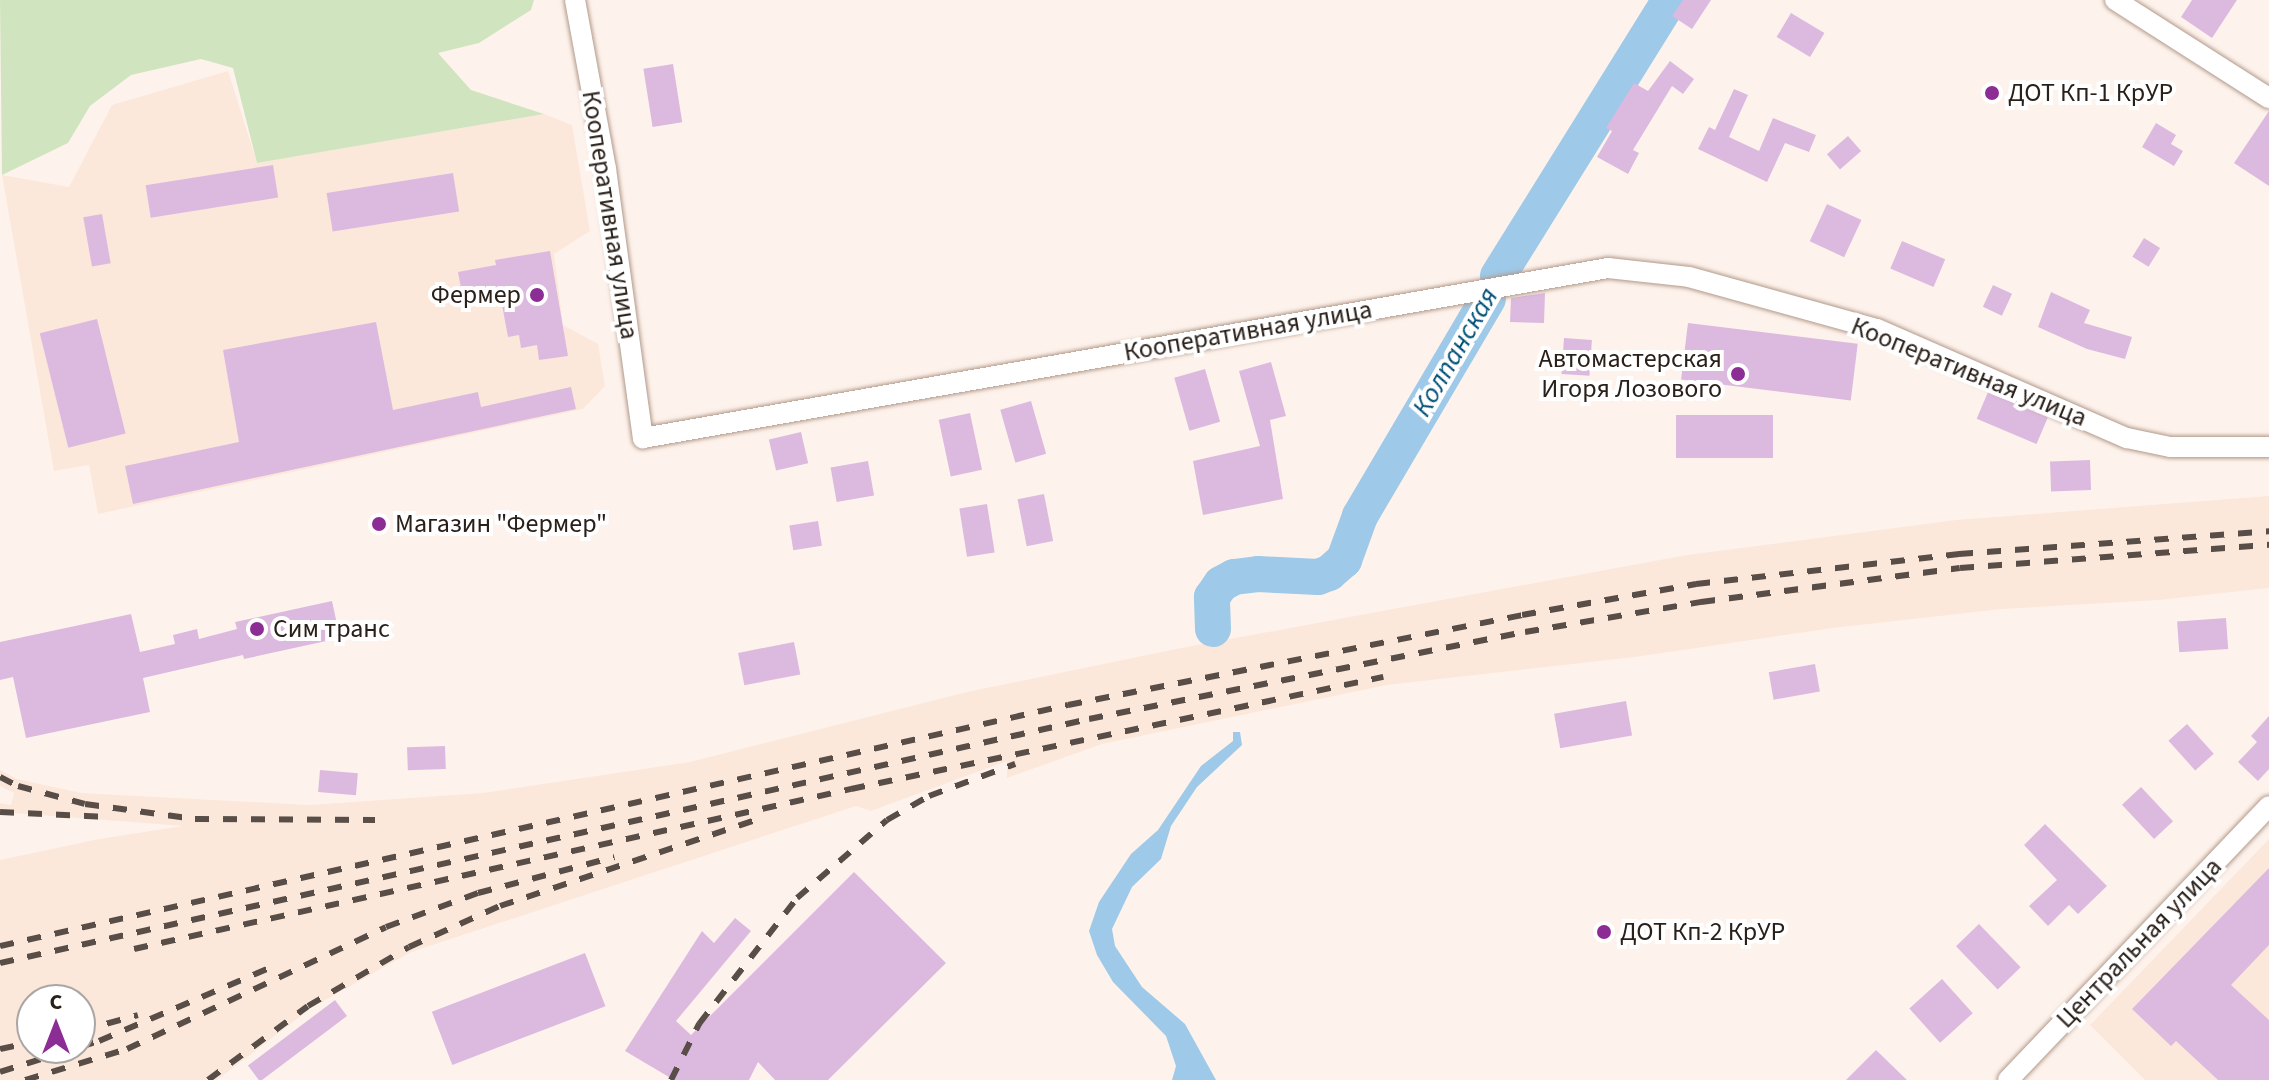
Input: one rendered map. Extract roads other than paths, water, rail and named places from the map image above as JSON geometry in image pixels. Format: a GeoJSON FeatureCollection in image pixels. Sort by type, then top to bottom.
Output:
{"type":"FeatureCollection","features":[{"type":"Feature","properties":{"kind":"street","name":"Кооперативная улица"},"geometry":{"type":"LineString","coordinates":[[575,0],[606,169],[643,438],[1608,268],[1689,277],[1877,329],[2127,438],[2170,447],[2269,447]]}},
{"type":"Feature","properties":{"kind":"street"},"geometry":{"type":"LineString","coordinates":[[2115,0],[2269,98]]}},
{"type":"Feature","properties":{"kind":"street","name":"Центральная улица"},"geometry":{"type":"LineString","coordinates":[[2008,1080],[2269,806]]}},
{"type":"Feature","properties":{"kind":"water"},"geometry":{"type":"Polygon","coordinates":[[[1233,732],[1240,732],[1242,745],[1197,787],[1171,826],[1161,859],[1132,887],[1112,929],[1115,946],[1142,987],[1185,1024],[1216,1080],[1172,1080],[1176,1066],[1166,1036],[1113,982],[1097,955],[1089,931],[1099,902],[1131,854],[1158,830],[1201,766],[1233,741],[1233,732]]]}},
{"type":"Feature","properties":{"kind":"waterway","name":"Колпанская"},"geometry":{"type":"LineString","coordinates":[[1498,276],[1670,0]]}},
{"type":"Feature","properties":{"kind":"waterway","name":"Колпанская"},"geometry":{"type":"LineString","coordinates":[[1213,629],[1212,597],[1221,584],[1234,577],[1258,574],[1318,577],[1329,573],[1344,560],[1360,516],[1488,299]]}},
{"type":"Feature","properties":{"kind":"railway"},"geometry":{"type":"LineString","coordinates":[[0,946],[1068,705],[1522,615],[1696,584],[1959,554],[2269,531]]}},
{"type":"Feature","properties":{"kind":"railway"},"geometry":{"type":"LineString","coordinates":[[0,963],[1089,719],[1525,632],[1701,602],[1960,568],[2269,545]]}},
{"type":"Feature","properties":{"kind":"railway"},"geometry":{"type":"LineString","coordinates":[[134,949],[851,789],[1383,677]]}},
{"type":"Feature","properties":{"kind":"railway"},"geometry":{"type":"LineString","coordinates":[[671,1080],[699,1024],[797,898],[887,820],[929,796],[1015,764]]}},
{"type":"Feature","properties":{"kind":"railway"},"geometry":{"type":"LineString","coordinates":[[0,777],[18,786],[85,804],[195,819],[375,820]]}},
{"type":"Feature","properties":{"kind":"railway"},"geometry":{"type":"LineString","coordinates":[[0,812],[108,817]]}},
{"type":"Feature","properties":{"kind":"railway"},"geometry":{"type":"LineString","coordinates":[[208,1080],[308,1006],[409,947],[500,906],[756,820]]}},
{"type":"Feature","properties":{"kind":"railway"},"geometry":{"type":"LineString","coordinates":[[25,1080],[127,1049],[386,927],[478,893],[614,857]]}},
{"type":"Feature","properties":{"kind":"railway"},"geometry":{"type":"LineString","coordinates":[[0,1072],[99,1041],[276,965]]}},
{"type":"Feature","properties":{"kind":"railway"},"geometry":{"type":"LineString","coordinates":[[96,1027],[138,1015]]}},
{"type":"Feature","properties":{"kind":"railway"},"geometry":{"type":"LineString","coordinates":[[0,1049],[16,1046]]}},
{"type":"Feature","properties":{"kind":"place","name":"ДОТ Кп-1 КрУР"},"geometry":{"type":"Point","coordinates":[1992,93]}},
{"type":"Feature","properties":{"kind":"place","name":"Фермер"},"geometry":{"type":"Point","coordinates":[537,295]}},
{"type":"Feature","properties":{"kind":"place","name":"Автомастерская Игоря Лозового"},"geometry":{"type":"Point","coordinates":[1738,374]}},
{"type":"Feature","properties":{"kind":"place","name":"Магазин \"Фермер\""},"geometry":{"type":"Point","coordinates":[379,524]}},
{"type":"Feature","properties":{"kind":"place","name":"Сим транс"},"geometry":{"type":"Point","coordinates":[257,629]}},
{"type":"Feature","properties":{"kind":"place","name":"ДОТ Кп-2 КрУР"},"geometry":{"type":"Point","coordinates":[1604,932]}}]}
